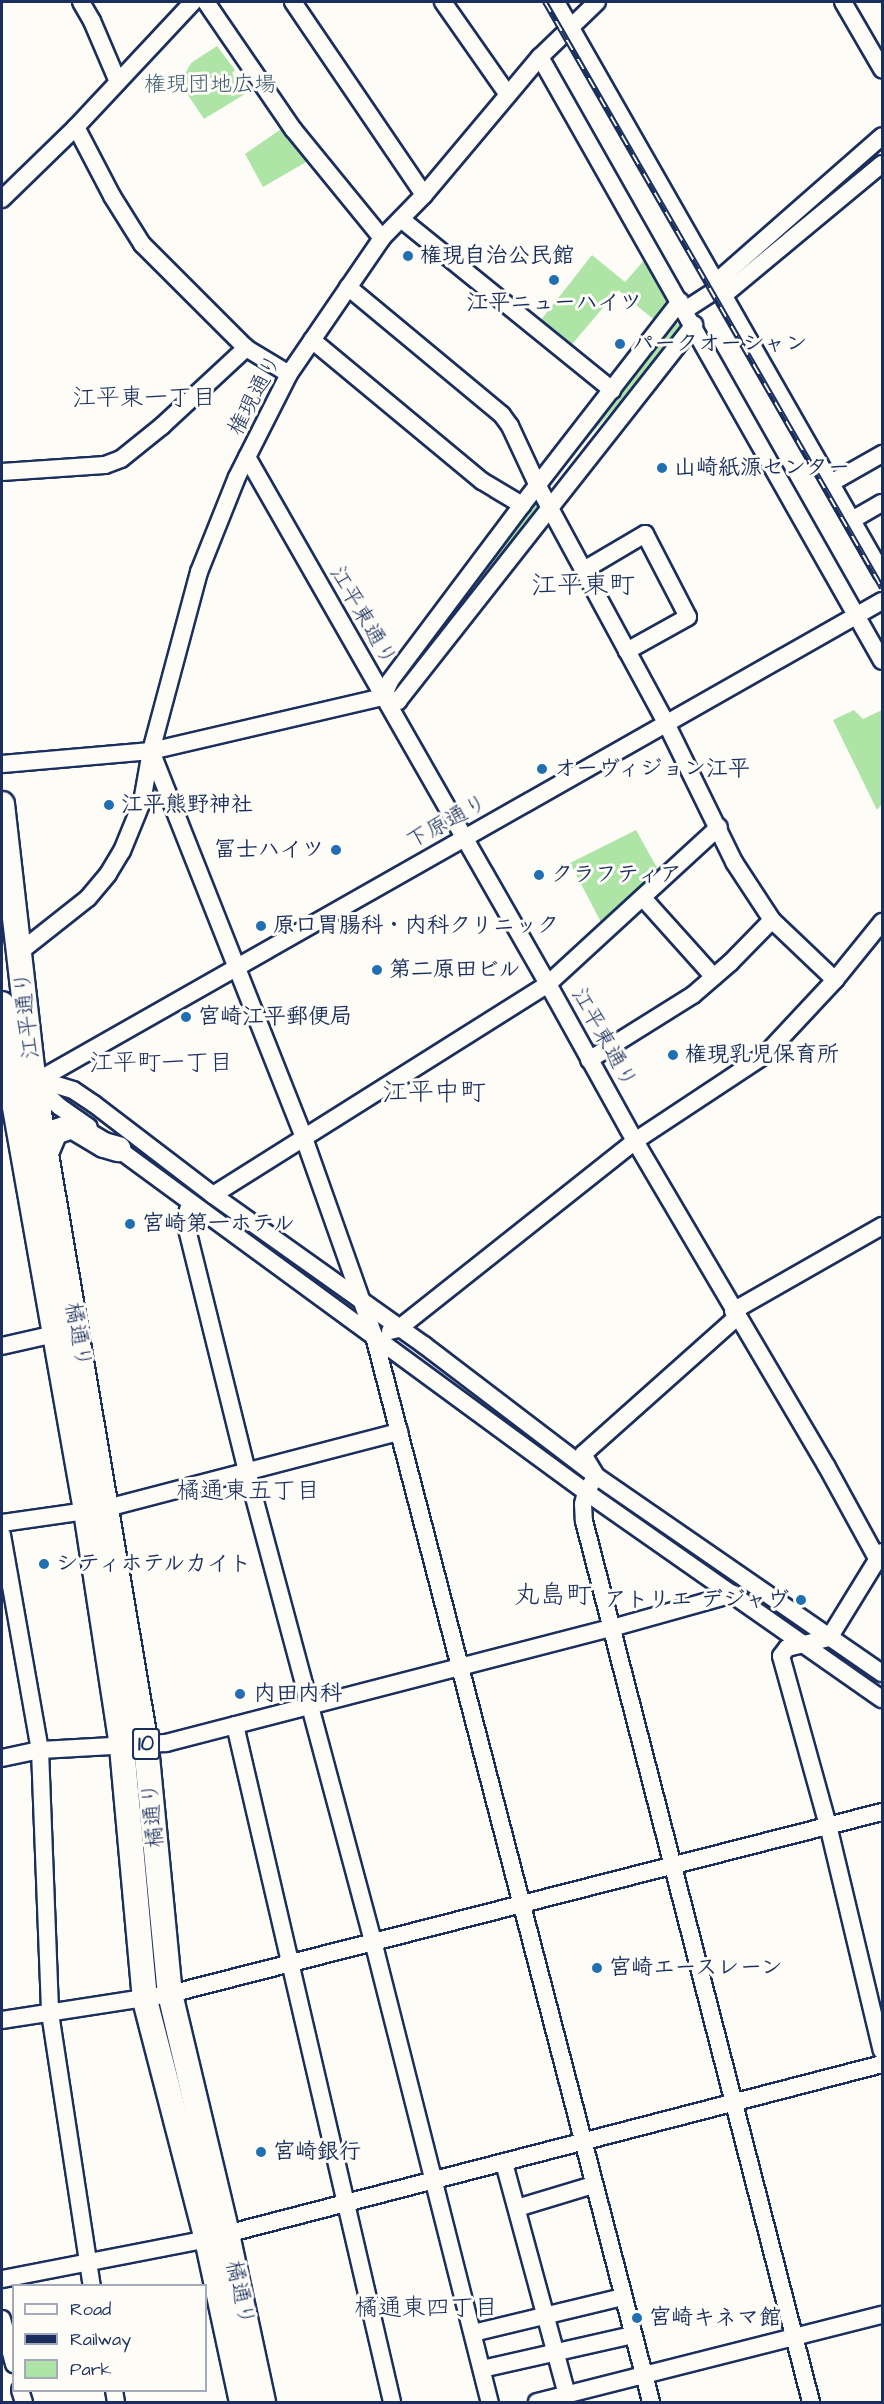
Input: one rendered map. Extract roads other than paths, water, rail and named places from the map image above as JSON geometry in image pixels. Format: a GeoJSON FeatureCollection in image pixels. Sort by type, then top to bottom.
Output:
{"type":"FeatureCollection","features":[{"type":"Feature","properties":{"kind":"highway","name":"江平通り"},"geometry":{"type":"LineString","coordinates":[[2,804],[21,951],[16,1085]]}},
{"type":"Feature","properties":{"kind":"highway","name":"江平通り"},"geometry":{"type":"LineString","coordinates":[[2,1004],[16,1085]]}},
{"type":"Feature","properties":{"kind":"highway","name":"橘通り"},"geometry":{"type":"LineString","coordinates":[[16,1085],[46,1153],[97,1509],[145,2000],[217,2236],[263,2403]]}},
{"type":"Feature","properties":{"kind":"highway","name":"橘通り"},"geometry":{"type":"LineString","coordinates":[[16,1085],[55,1334],[97,1509],[146,1746],[170,1994],[217,2236],[242,2403]]}},
{"type":"Feature","properties":{"kind":"highway"},"geometry":{"type":"LineString","coordinates":[[46,1153],[55,1132],[72,1126],[118,1149]]}},
{"type":"Feature","properties":{"kind":"street"},"geometry":{"type":"LineString","coordinates":[[81,2],[92,21],[118,82]]}},
{"type":"Feature","properties":{"kind":"street"},"geometry":{"type":"LineString","coordinates":[[2,199],[76,128],[193,2]]}},
{"type":"Feature","properties":{"kind":"street"},"geometry":{"type":"LineString","coordinates":[[206,2],[293,129],[382,238]]}},
{"type":"Feature","properties":{"kind":"street"},"geometry":{"type":"LineString","coordinates":[[293,2],[424,195]]}},
{"type":"Feature","properties":{"kind":"street"},"geometry":{"type":"LineString","coordinates":[[443,2],[508,95]]}},
{"type":"Feature","properties":{"kind":"street"},"geometry":{"type":"LineString","coordinates":[[556,2],[882,573]]}},
{"type":"Feature","properties":{"kind":"street","name":"権現通り"},"geometry":{"type":"LineString","coordinates":[[21,951],[88,898],[108,874],[122,851],[142,802],[151,751],[199,572],[247,457],[289,374],[382,238],[424,195],[540,57],[597,2]]}},
{"type":"Feature","properties":{"kind":"street"},"geometry":{"type":"LineString","coordinates":[[843,2],[882,69]]}},
{"type":"Feature","properties":{"kind":"street"},"geometry":{"type":"LineString","coordinates":[[540,57],[694,325],[882,661]]}},
{"type":"Feature","properties":{"kind":"street"},"geometry":{"type":"LineString","coordinates":[[76,128],[112,196],[142,244],[246,348],[289,374]]}},
{"type":"Feature","properties":{"kind":"street"},"geometry":{"type":"LineString","coordinates":[[720,288],[882,136]]}},
{"type":"Feature","properties":{"kind":"street"},"geometry":{"type":"LineString","coordinates":[[383,697],[390,681],[522,505],[612,390],[683,306],[720,288],[882,164]]}},
{"type":"Feature","properties":{"kind":"street"},"geometry":{"type":"LineString","coordinates":[[401,219],[612,390]]}},
{"type":"Feature","properties":{"kind":"street"},"geometry":{"type":"LineString","coordinates":[[348,287],[502,415],[510,426],[550,509],[667,725],[719,827],[734,862],[772,920],[835,980]]}},
{"type":"Feature","properties":{"kind":"street"},"geometry":{"type":"LineString","coordinates":[[2,764],[151,751],[383,697],[398,701],[694,325]]}},
{"type":"Feature","properties":{"kind":"street"},"geometry":{"type":"LineString","coordinates":[[312,340],[482,481],[522,505]]}},
{"type":"Feature","properties":{"kind":"street"},"geometry":{"type":"LineString","coordinates":[[2,472],[105,465],[121,459],[162,426],[246,348]]}},
{"type":"Feature","properties":{"kind":"street"},"geometry":{"type":"LineString","coordinates":[[831,483],[882,454]]}},
{"type":"Feature","properties":{"kind":"street","name":"江平東通り"},"geometry":{"type":"LineString","coordinates":[[247,457],[635,1141],[735,1314],[880,1555],[829,1638]]}},
{"type":"Feature","properties":{"kind":"street"},"geometry":{"type":"LineString","coordinates":[[852,520],[882,503]]}},
{"type":"Feature","properties":{"kind":"street"},"geometry":{"type":"LineString","coordinates":[[584,570],[645,534],[688,617],[627,651]]}},
{"type":"Feature","properties":{"kind":"street","name":"下原通り"},"geometry":{"type":"LineString","coordinates":[[16,1085],[236,966],[667,725],[882,601]]}},
{"type":"Feature","properties":{"kind":"street"},"geometry":{"type":"LineString","coordinates":[[151,751],[304,1138],[365,1304],[651,2403]]}},
{"type":"Feature","properties":{"kind":"street"},"geometry":{"type":"LineString","coordinates":[[213,1195],[548,984],[719,827]]}},
{"type":"Feature","properties":{"kind":"street"},"geometry":{"type":"LineString","coordinates":[[643,898],[714,977]]}},
{"type":"Feature","properties":{"kind":"street"},"geometry":{"type":"LineString","coordinates":[[589,1060],[693,995],[772,920]]}},
{"type":"Feature","properties":{"kind":"street"},"geometry":{"type":"LineString","coordinates":[[374,1335],[398,1329],[635,1141],[765,1055],[835,980],[882,922]]}},
{"type":"Feature","properties":{"kind":"street"},"geometry":{"type":"LineString","coordinates":[[16,1085],[50,1083],[73,1090],[213,1195],[398,1329],[424,1345],[596,1476],[882,1673]]}},
{"type":"Feature","properties":{"kind":"street"},"geometry":{"type":"LineString","coordinates":[[16,1085],[60,1107],[586,1492],[803,1642],[882,1700]]}},
{"type":"Feature","properties":{"kind":"street"},"geometry":{"type":"LineString","coordinates":[[190,1203],[186,1221],[247,1471],[373,1941],[490,2403]]}},
{"type":"Feature","properties":{"kind":"street"},"geometry":{"type":"LineString","coordinates":[[596,1476],[584,1454],[735,1314],[882,1226]]}},
{"type":"Feature","properties":{"kind":"street"},"geometry":{"type":"LineString","coordinates":[[2,1346],[55,1334]]}},
{"type":"Feature","properties":{"kind":"street"},"geometry":{"type":"LineString","coordinates":[[2,1523],[97,1509],[399,1432]]}},
{"type":"Feature","properties":{"kind":"street"},"geometry":{"type":"LineString","coordinates":[[596,1476],[586,1492],[583,1504],[584,1521],[811,2403]]}},
{"type":"Feature","properties":{"kind":"street"},"geometry":{"type":"LineString","coordinates":[[2,1535],[40,1750],[50,2013],[92,2284]]}},
{"type":"Feature","properties":{"kind":"street"},"geometry":{"type":"LineString","coordinates":[[2,1758],[40,1750],[146,1746],[612,1628],[733,1594]]}},
{"type":"Feature","properties":{"kind":"street"},"geometry":{"type":"LineString","coordinates":[[829,1638],[803,1642],[787,1648],[781,1656],[828,1825],[882,2051]]}},
{"type":"Feature","properties":{"kind":"street"},"geometry":{"type":"LineString","coordinates":[[235,1725],[392,2403]]}},
{"type":"Feature","properties":{"kind":"street"},"geometry":{"type":"LineString","coordinates":[[2,2020],[145,2000],[882,1812]]}},
{"type":"Feature","properties":{"kind":"street"},"geometry":{"type":"LineString","coordinates":[[2,2279],[87,2264],[217,2236],[882,2064]]}},
{"type":"Feature","properties":{"kind":"street"},"geometry":{"type":"LineString","coordinates":[[504,2163],[567,2395]]}},
{"type":"Feature","properties":{"kind":"street"},"geometry":{"type":"LineString","coordinates":[[517,2208],[593,2185]]}},
{"type":"Feature","properties":{"kind":"street"},"geometry":{"type":"LineString","coordinates":[[473,2333],[623,2297]]}},
{"type":"Feature","properties":{"kind":"street"},"geometry":{"type":"LineString","coordinates":[[537,2403],[882,2315]]}},
{"type":"Feature","properties":{"kind":"street"},"geometry":{"type":"LineString","coordinates":[[2,2319],[12,2356]]}},
{"type":"Feature","properties":{"kind":"street"},"geometry":{"type":"LineString","coordinates":[[482,2369],[633,2335]]}},
{"type":"Feature","properties":{"kind":"railway"},"geometry":{"type":"LineString","coordinates":[[545,2],[882,588]]}},
{"type":"Feature","properties":{"kind":"place","name":"権現自治公民館"},"geometry":{"type":"Point","coordinates":[408,256]}},
{"type":"Feature","properties":{"kind":"place","name":"江平ニューハイツ"},"geometry":{"type":"Point","coordinates":[554,280]}},
{"type":"Feature","properties":{"kind":"place","name":"パークオーシャン"},"geometry":{"type":"Point","coordinates":[620,344]}},
{"type":"Feature","properties":{"kind":"place","name":"山崎紙源センター"},"geometry":{"type":"Point","coordinates":[662,468]}},
{"type":"Feature","properties":{"kind":"place","name":"オーヴィジョン江平"},"geometry":{"type":"Point","coordinates":[542,769]}},
{"type":"Feature","properties":{"kind":"place","name":"江平熊野神社"},"geometry":{"type":"Point","coordinates":[109,805]}},
{"type":"Feature","properties":{"kind":"place","name":"冨士ハイツ"},"geometry":{"type":"Point","coordinates":[336,850]}},
{"type":"Feature","properties":{"kind":"place","name":"クラフティア"},"geometry":{"type":"Point","coordinates":[539,875]}},
{"type":"Feature","properties":{"kind":"place","name":"原口胃腸科・内科クリニック"},"geometry":{"type":"Point","coordinates":[261,926]}},
{"type":"Feature","properties":{"kind":"place","name":"第二原田ビル"},"geometry":{"type":"Point","coordinates":[377,970]}},
{"type":"Feature","properties":{"kind":"place","name":"宮崎江平郵便局"},"geometry":{"type":"Point","coordinates":[186,1017]}},
{"type":"Feature","properties":{"kind":"place","name":"権現乳児保育所"},"geometry":{"type":"Point","coordinates":[673,1055]}},
{"type":"Feature","properties":{"kind":"place","name":"宮崎第一ホテル"},"geometry":{"type":"Point","coordinates":[130,1224]}},
{"type":"Feature","properties":{"kind":"place","name":"シティホテルカイト"},"geometry":{"type":"Point","coordinates":[44,1564]}},
{"type":"Feature","properties":{"kind":"place","name":"アトリエ デジャヴ"},"geometry":{"type":"Point","coordinates":[801,1600]}},
{"type":"Feature","properties":{"kind":"place","name":"内田内科"},"geometry":{"type":"Point","coordinates":[240,1694]}},
{"type":"Feature","properties":{"kind":"place","name":"宮崎エースレーン"},"geometry":{"type":"Point","coordinates":[597,1968]}},
{"type":"Feature","properties":{"kind":"place","name":"宮崎銀行"},"geometry":{"type":"Point","coordinates":[261,2152]}},
{"type":"Feature","properties":{"kind":"place","name":"宮崎キネマ館"},"geometry":{"type":"Point","coordinates":[637,2318]}},
{"type":"Feature","properties":{"kind":"district","name":"江平東一丁目"},"geometry":{"type":"Point","coordinates":[144,399]}},
{"type":"Feature","properties":{"kind":"district","name":"江平東町"},"geometry":{"type":"Point","coordinates":[583,586]}},
{"type":"Feature","properties":{"kind":"district","name":"江平町一丁目"},"geometry":{"type":"Point","coordinates":[161,1064]}},
{"type":"Feature","properties":{"kind":"district","name":"江平中町"},"geometry":{"type":"Point","coordinates":[434,1093]}},
{"type":"Feature","properties":{"kind":"district","name":"橘通東五丁目"},"geometry":{"type":"Point","coordinates":[248,1492]}},
{"type":"Feature","properties":{"kind":"district","name":"丸島町"},"geometry":{"type":"Point","coordinates":[553,1596]}},
{"type":"Feature","properties":{"kind":"district","name":"橘通東四丁目"},"geometry":{"type":"Point","coordinates":[426,2309]}},
{"type":"Feature","properties":{"kind":"park label","name":"権現団地広場"},"geometry":{"type":"Point","coordinates":[210,85]}}]}
